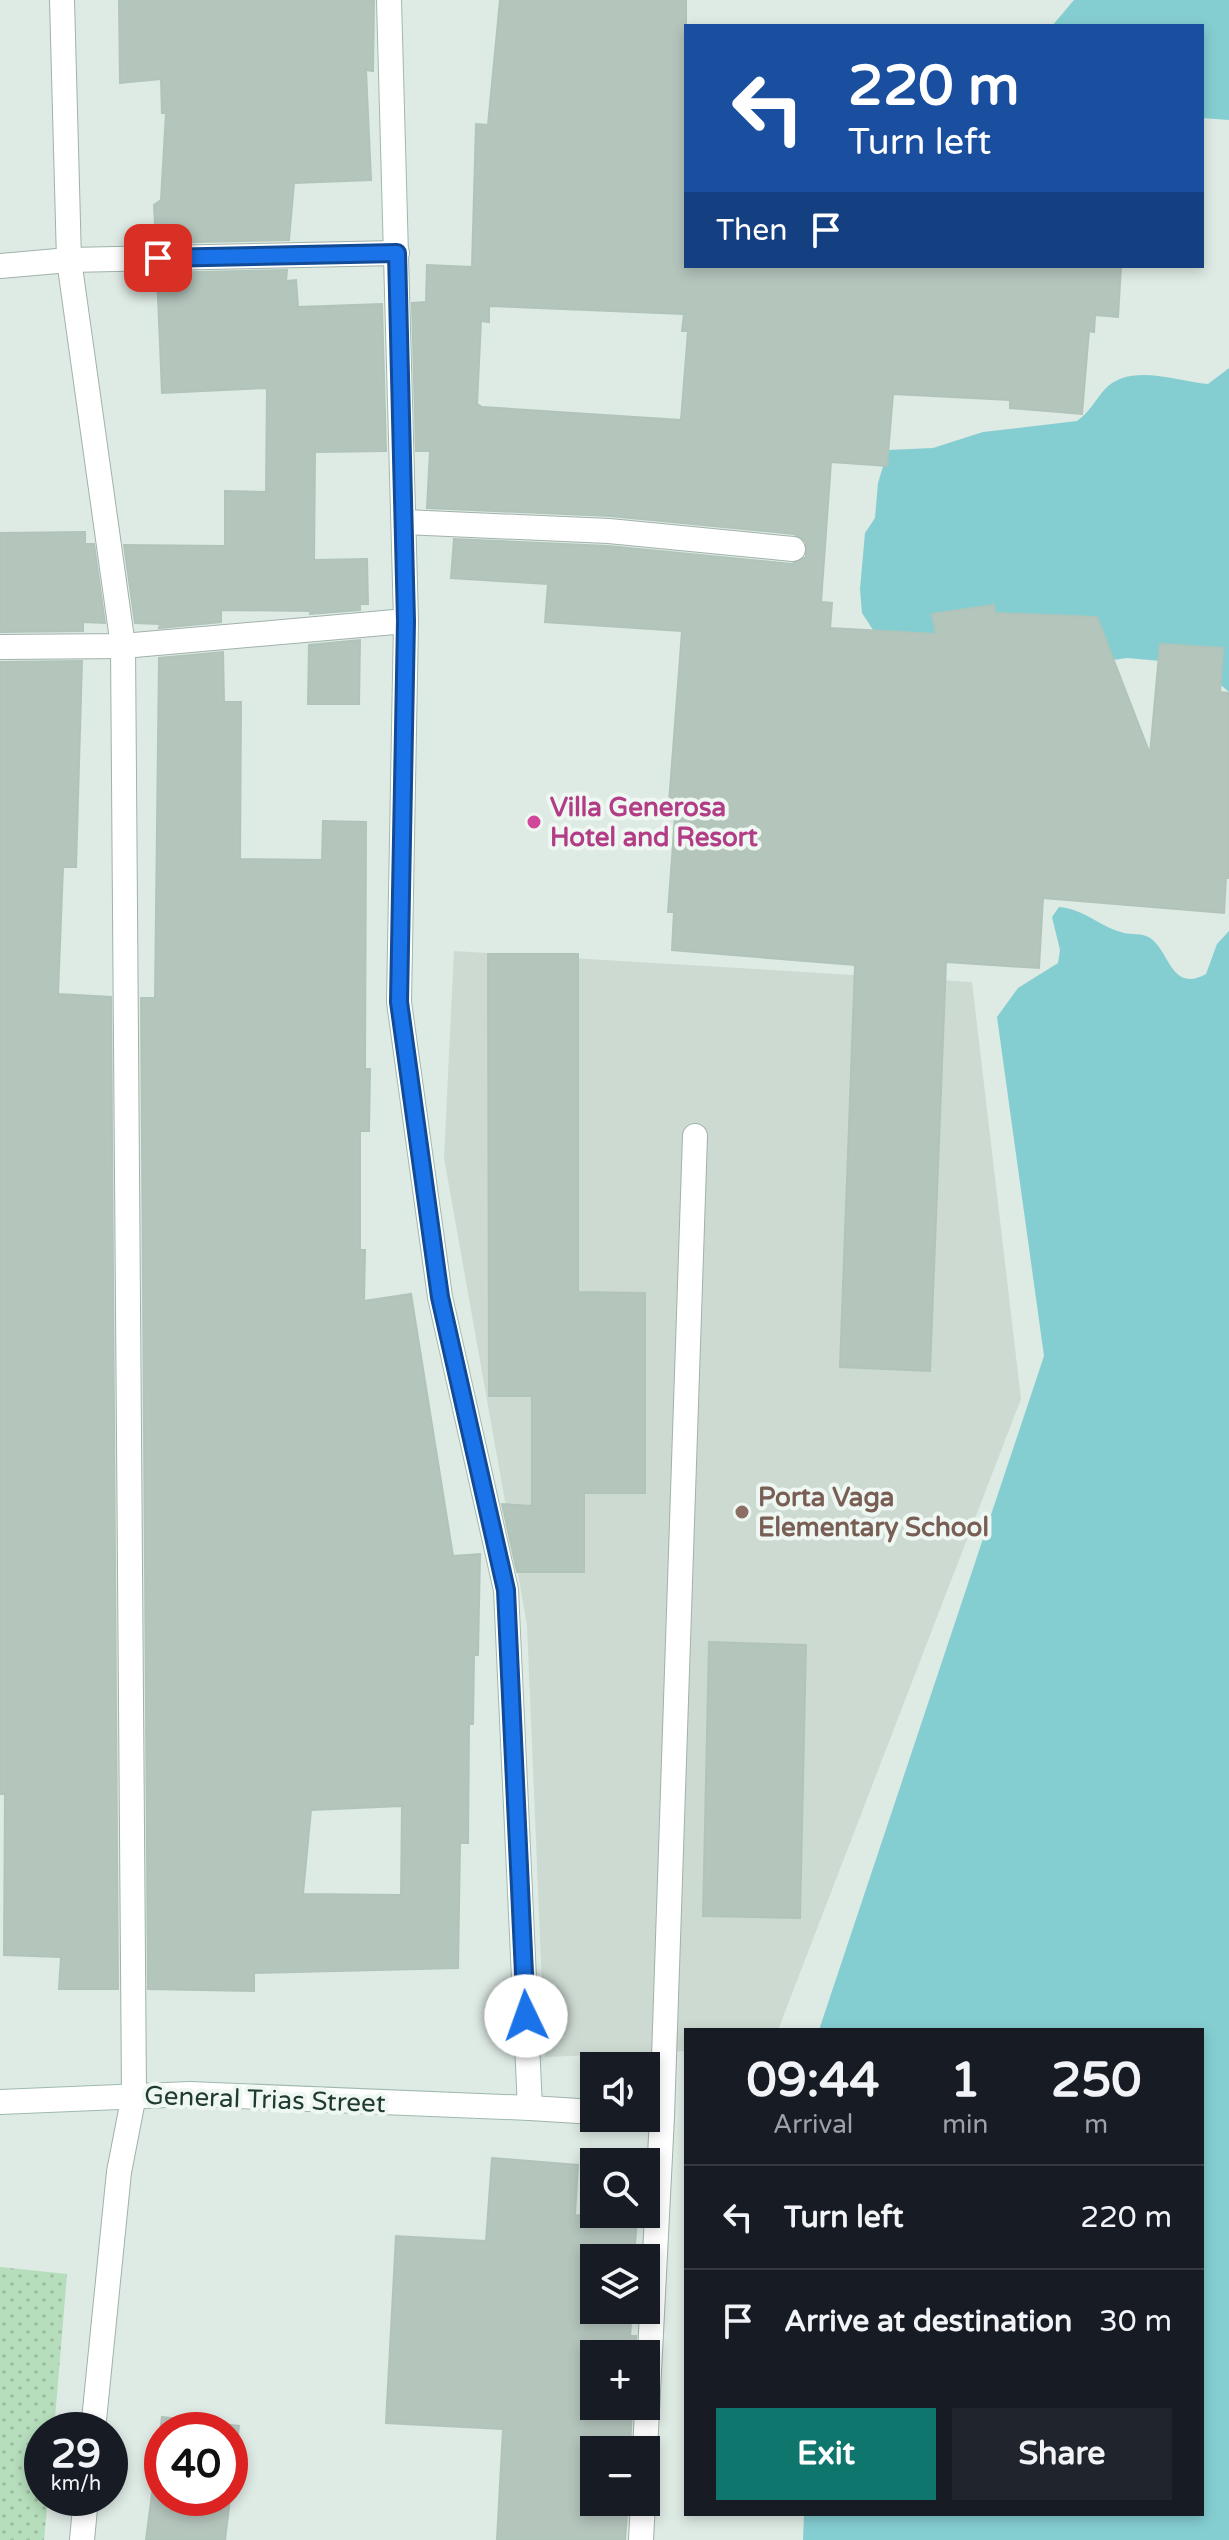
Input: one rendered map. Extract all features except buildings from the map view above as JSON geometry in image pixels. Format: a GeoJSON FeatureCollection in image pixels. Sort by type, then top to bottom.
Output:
{"type":"FeatureCollection","features":[{"type":"Feature","properties":{"kind":"street"},"geometry":{"type":"LineString","coordinates":[[62,0],[69,260],[123,646],[134,2095],[119,2172],[95,2412]]}},
{"type":"Feature","properties":{"kind":"street"},"geometry":{"type":"LineString","coordinates":[[389,0],[406,621],[399,1002],[440,1297],[506,1590],[530,2108]]}},
{"type":"Feature","properties":{"kind":"street"},"geometry":{"type":"LineString","coordinates":[[0,266],[69,260],[397,253]]}},
{"type":"Feature","properties":{"kind":"street"},"geometry":{"type":"LineString","coordinates":[[404,522],[609,531],[793,549]]}},
{"type":"Feature","properties":{"kind":"street"},"geometry":{"type":"LineString","coordinates":[[0,647],[123,646],[406,621]]}},
{"type":"Feature","properties":{"kind":"street"},"geometry":{"type":"LineString","coordinates":[[657,2052],[695,1136]]}},
{"type":"Feature","properties":{"kind":"street","name":"General Trias Street"},"geometry":{"type":"LineString","coordinates":[[0,2102],[134,2095],[580,2111]]}},
{"type":"Feature","properties":{"kind":"street"},"geometry":{"type":"LineString","coordinates":[[645,2436],[654,2132]]}},
{"type":"Feature","properties":{"kind":"street"},"geometry":{"type":"LineString","coordinates":[[82,2540],[84,2516]]}},
{"type":"Feature","properties":{"kind":"street"},"geometry":{"type":"LineString","coordinates":[[641,2540],[642,2516]]}},
{"type":"Feature","properties":{"kind":"shaded area","name":"Porta Vaga Elementary School"},"geometry":{"type":"Polygon","coordinates":[[[454,951],[972,982],[1021,1399],[779,2028],[684,2028],[684,2051],[580,2052],[580,2056],[545,2057],[527,1625],[444,1158],[454,951]]]}},
{"type":"Feature","properties":{"kind":"green space"},"geometry":{"type":"Polygon","coordinates":[[[0,2267],[67,2274],[56,2412],[24,2412],[24,2516],[46,2516],[44,2540],[0,2540],[0,2267]]]}},
{"type":"Feature","properties":{"kind":"water"},"geometry":{"type":"Polygon","coordinates":[[[1074,0],[1229,0],[1229,120],[1204,118],[1204,24],[1054,24],[1074,0]]]}},
{"type":"Feature","properties":{"kind":"water"},"geometry":{"type":"Polygon","coordinates":[[[1229,368],[1229,692],[1208,674],[1183,663],[1127,658],[1078,665],[877,636],[862,613],[860,589],[865,533],[875,518],[878,483],[888,450],[933,448],[983,432],[1077,421],[1116,381],[1141,375],[1208,384],[1229,368]]]}},
{"type":"Feature","properties":{"kind":"water"},"geometry":{"type":"Polygon","coordinates":[[[1059,907],[1068,908],[1121,932],[1146,936],[1160,948],[1177,973],[1194,979],[1206,974],[1217,944],[1229,931],[1229,2540],[803,2540],[804,2516],[1204,2516],[1204,2028],[820,2028],[1044,1356],[997,1017],[1018,988],[1058,963],[1060,950],[1052,917],[1059,907]]]}},
{"type":"Feature","properties":{"kind":"place","name":"Villa Generosa Hotel and Resort"},"geometry":{"type":"Point","coordinates":[534,822]}},
{"type":"Feature","properties":{"kind":"place","name":"Porta Vaga Elementary School"},"geometry":{"type":"Point","coordinates":[742,1512]}},
{"type":"Feature","properties":{"kind":"route"},"geometry":{"type":"LineString","coordinates":[[158,258],[397,253],[406,621],[399,1002],[440,1297],[506,1590],[526,2016]]}}]}
